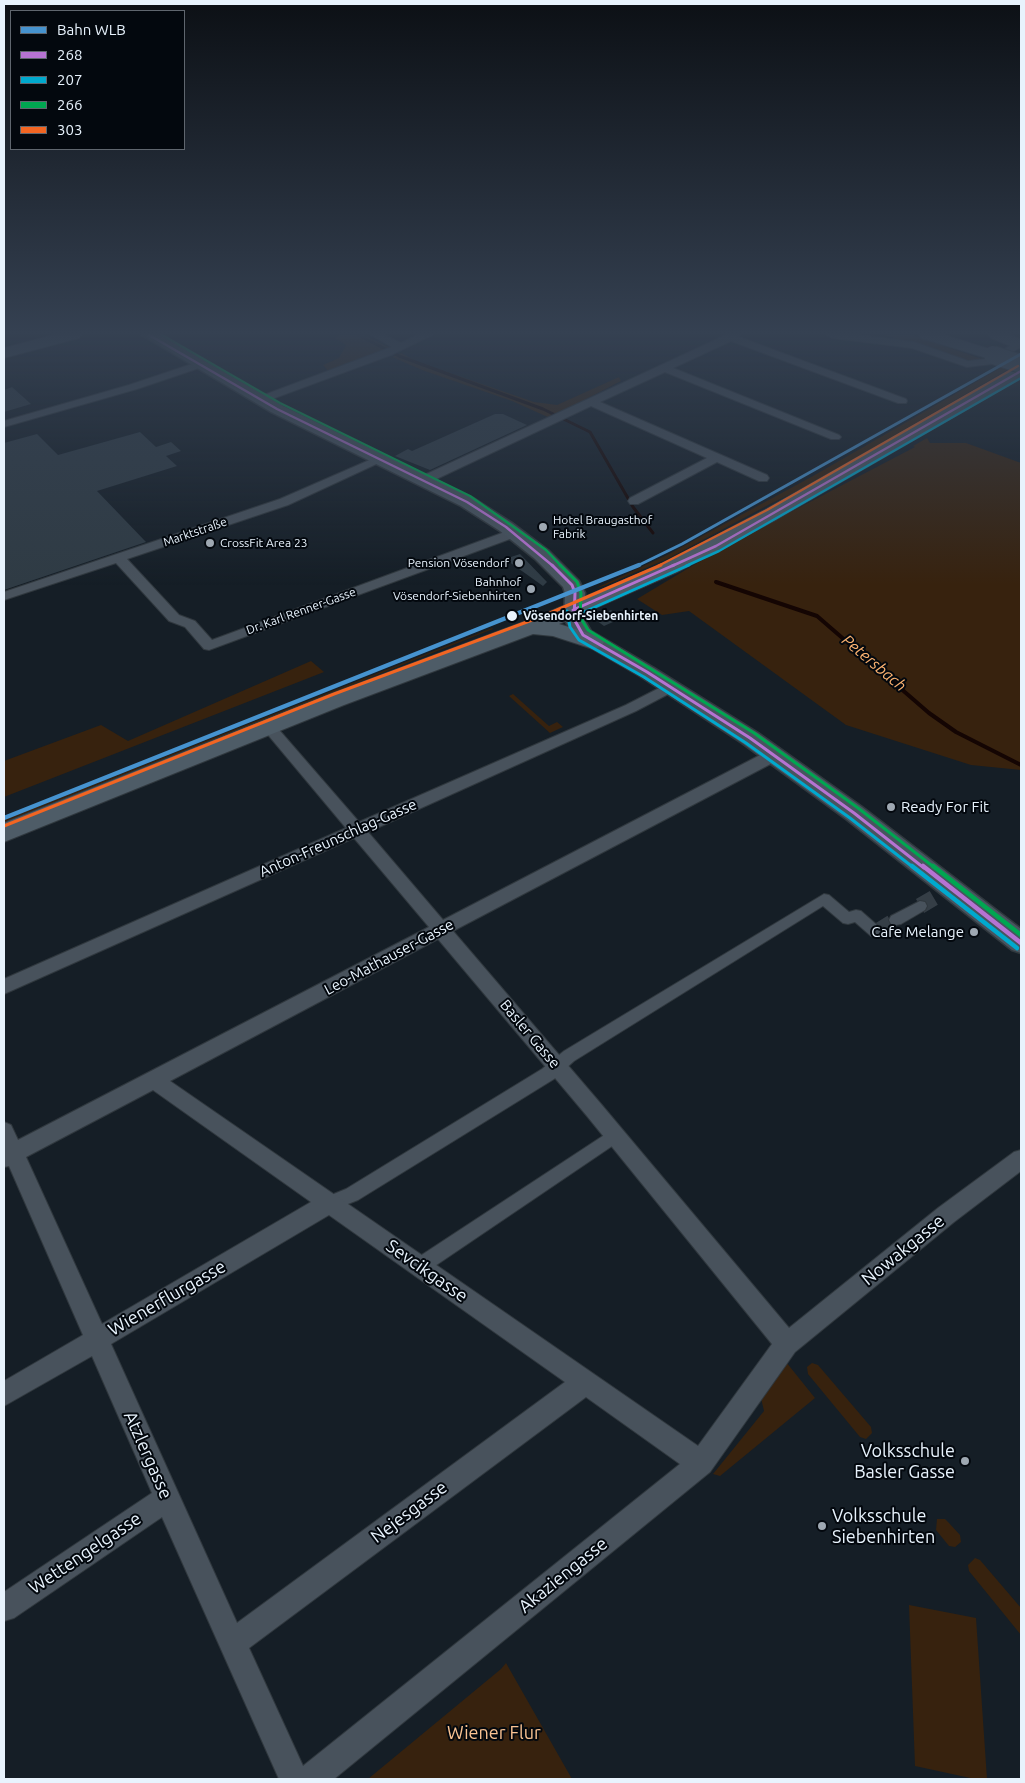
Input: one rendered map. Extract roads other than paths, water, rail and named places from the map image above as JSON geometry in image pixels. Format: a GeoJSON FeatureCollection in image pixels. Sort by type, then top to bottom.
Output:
{"type":"FeatureCollection","features":[{"type":"Feature","properties":{"kind":"main road"},"geometry":{"type":"LineString","coordinates":[[298,418],[381,458],[477,508],[514,533],[542,555],[572,585],[575,593],[574,610],[578,629],[593,642],[671,687],[774,755],[854,813],[944,892],[1021,943]]}},
{"type":"Feature","properties":{"kind":"main road"},"geometry":{"type":"LineString","coordinates":[[4,832],[269,727],[574,610],[670,568],[716,546],[937,418]]}},
{"type":"Feature","properties":{"kind":"main road"},"geometry":{"type":"LineString","coordinates":[[530,627],[556,630],[593,642]]}},
{"type":"Feature","properties":{"kind":"street"},"geometry":{"type":"LineString","coordinates":[[4,424],[24,418]]}},
{"type":"Feature","properties":{"kind":"street"},"geometry":{"type":"LineString","coordinates":[[424,480],[555,418]]}},
{"type":"Feature","properties":{"kind":"street"},"geometry":{"type":"LineString","coordinates":[[628,418],[762,478]]}},
{"type":"Feature","properties":{"kind":"street"},"geometry":{"type":"LineString","coordinates":[[789,418],[835,437]]}},
{"type":"Feature","properties":{"kind":"street"},"geometry":{"type":"LineString","coordinates":[[634,501],[716,457]]}},
{"type":"Feature","properties":{"kind":"street","name":"Marktstraße"},"geometry":{"type":"LineString","coordinates":[[4,596],[284,502],[381,458]]}},
{"type":"Feature","properties":{"kind":"street","name":"Dr. Karl Renner-Gasse"},"geometry":{"type":"LineString","coordinates":[[119,558],[174,618],[190,624],[208,646],[514,533]]}},
{"type":"Feature","properties":{"kind":"street","name":"Anton-Freunschlag-Gasse"},"geometry":{"type":"LineString","coordinates":[[4,987],[631,708],[671,687]]}},
{"type":"Feature","properties":{"kind":"street","name":"Basler Gasse"},"geometry":{"type":"LineString","coordinates":[[269,727],[615,1135],[787,1344]]}},
{"type":"Feature","properties":{"kind":"street","name":"Leo-Mathauser-Gasse"},"geometry":{"type":"LineString","coordinates":[[9,1156],[774,755]]}},
{"type":"Feature","properties":{"kind":"street"},"geometry":{"type":"LineString","coordinates":[[330,1203],[352,1195],[548,1074],[569,1056],[824,899],[848,919],[856,915],[876,932],[878,931]]}},
{"type":"Feature","properties":{"kind":"street"},"geometry":{"type":"LineString","coordinates":[[896,920],[920,906]]}},
{"type":"Feature","properties":{"kind":"street","name":"Sevcikgasse"},"geometry":{"type":"LineString","coordinates":[[154,1080],[701,1463]]}},
{"type":"Feature","properties":{"kind":"street","name":"Atzlergasse"},"geometry":{"type":"LineString","coordinates":[[4,1131],[9,1156],[97,1339],[166,1498],[234,1642],[294,1779]]}},
{"type":"Feature","properties":{"kind":"street"},"geometry":{"type":"LineString","coordinates":[[420,1266],[615,1135]]}},
{"type":"Feature","properties":{"kind":"street","name":"Nowakgasse"},"geometry":{"type":"LineString","coordinates":[[787,1344],[946,1216],[1021,1159]]}},
{"type":"Feature","properties":{"kind":"street","name":"Wienerflurgasse"},"geometry":{"type":"LineString","coordinates":[[4,1394],[330,1203]]}},
{"type":"Feature","properties":{"kind":"street","name":"Akaziengasse"},"geometry":{"type":"LineString","coordinates":[[311,1779],[701,1463],[787,1344]]}},
{"type":"Feature","properties":{"kind":"street","name":"Nejesgasse"},"geometry":{"type":"LineString","coordinates":[[234,1642],[585,1382]]}},
{"type":"Feature","properties":{"kind":"street","name":"Wettengelgasse"},"geometry":{"type":"LineString","coordinates":[[4,1608],[166,1498]]}},
{"type":"Feature","properties":{"kind":"waterway","name":"Petersbach"},"geometry":{"type":"LineString","coordinates":[[562,418],[590,432],[633,507],[653,533]]}},
{"type":"Feature","properties":{"kind":"waterway","name":"Petersbach"},"geometry":{"type":"LineString","coordinates":[[716,582],[817,616],[929,713],[956,732],[1021,765]]}},
{"type":"Feature","properties":{"kind":"tunnel"},"geometry":{"type":"LineString","coordinates":[[920,906],[937,896]]}},
{"type":"Feature","properties":{"kind":"tunnel"},"geometry":{"type":"LineString","coordinates":[[878,931],[896,920]]}},
{"type":"Feature","properties":{"kind":"rail line","name":"WLB"},"geometry":{"type":"LineString","coordinates":[[4,818],[622,573],[682,544],[906,418]]}},
{"type":"Feature","properties":{"kind":"place","name":"Hotel Braugasthof Fabrik"},"geometry":{"type":"Point","coordinates":[543,527]}},
{"type":"Feature","properties":{"kind":"place","name":"CrossFit Area 23"},"geometry":{"type":"Point","coordinates":[210,543]}},
{"type":"Feature","properties":{"kind":"place","name":"Pension Vösendorf"},"geometry":{"type":"Point","coordinates":[519,563]}},
{"type":"Feature","properties":{"kind":"place","name":"Bahnhof Vösendorf-Siebenhirten"},"geometry":{"type":"Point","coordinates":[531,589]}},
{"type":"Feature","properties":{"kind":"place","name":"Vösendorf-Siebenhirten"},"geometry":{"type":"Point","coordinates":[512,616]}},
{"type":"Feature","properties":{"kind":"place","name":"Ready For Fit"},"geometry":{"type":"Point","coordinates":[891,807]}},
{"type":"Feature","properties":{"kind":"place","name":"Cafe Melange"},"geometry":{"type":"Point","coordinates":[974,932]}},
{"type":"Feature","properties":{"kind":"place","name":"Volksschule Basler Gasse"},"geometry":{"type":"Point","coordinates":[965,1461]}},
{"type":"Feature","properties":{"kind":"place","name":"Volksschule Siebenhirten"},"geometry":{"type":"Point","coordinates":[822,1526]}},
{"type":"Feature","properties":{"kind":"park label","name":"Wiener Flur"},"geometry":{"type":"Point","coordinates":[494,1733]}}]}
